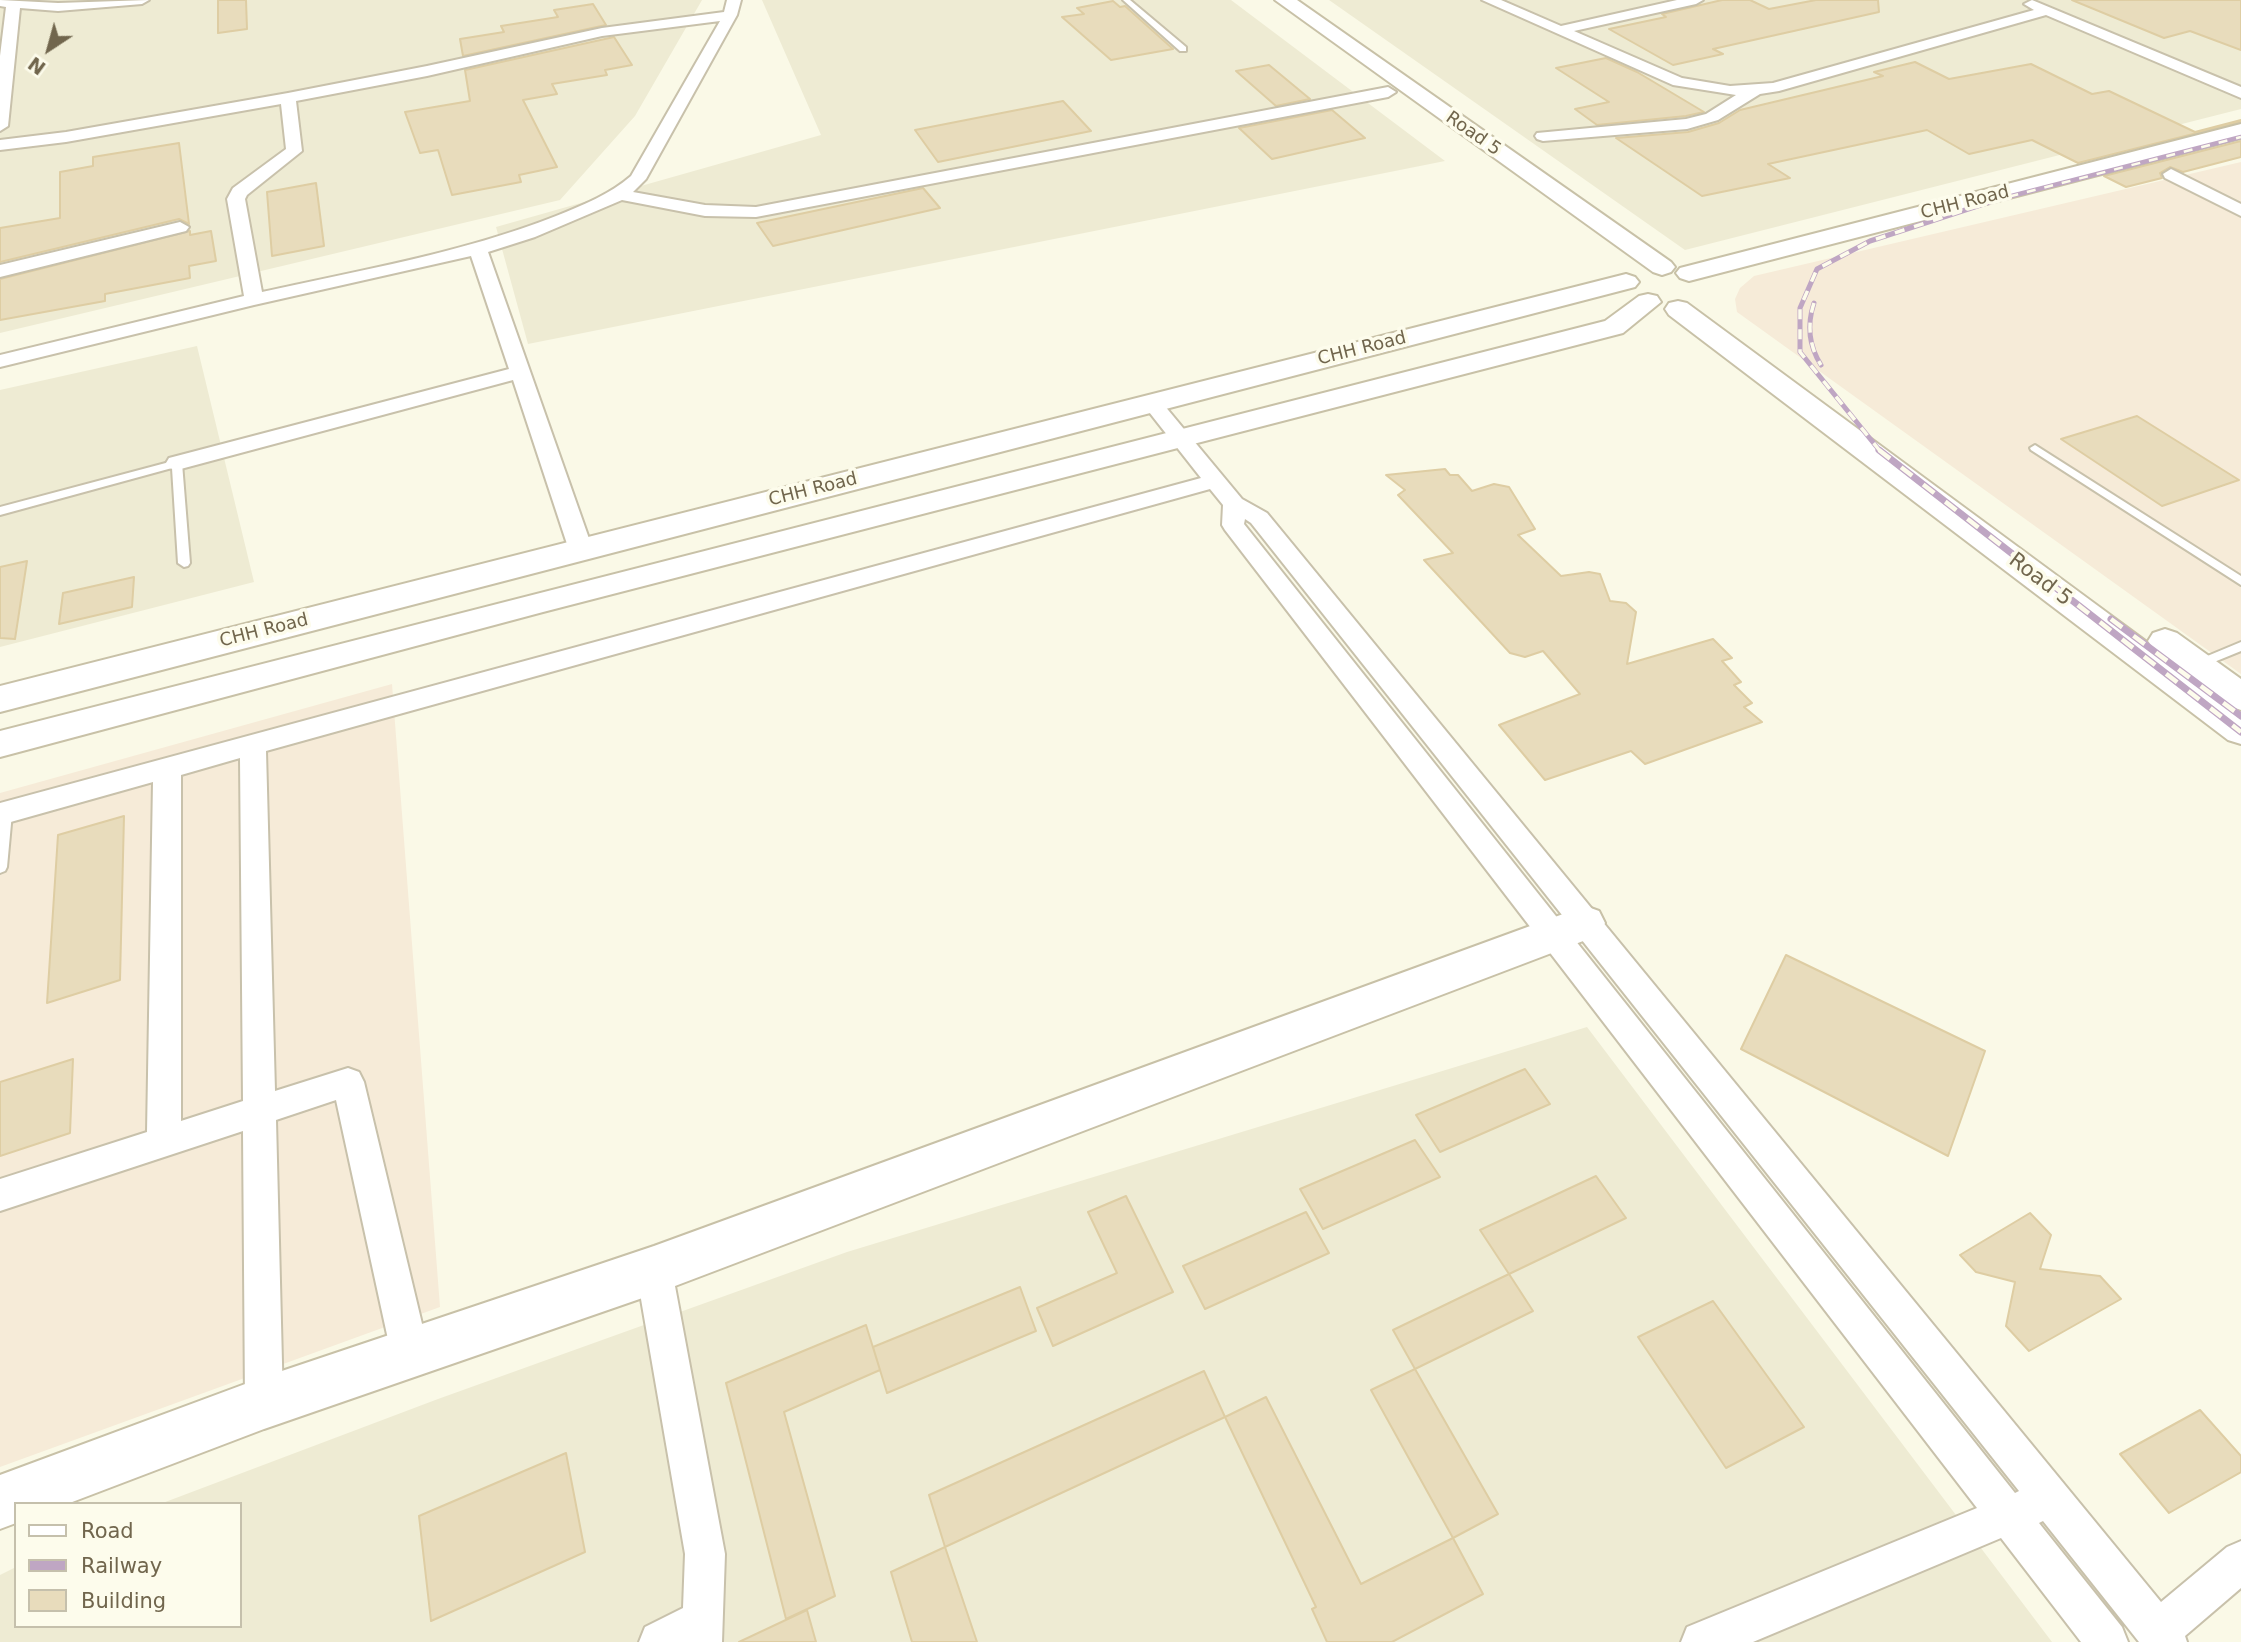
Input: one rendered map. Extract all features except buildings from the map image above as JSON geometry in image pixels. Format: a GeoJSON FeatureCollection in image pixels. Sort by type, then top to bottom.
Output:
{"type":"FeatureCollection","features":[{"type":"Feature","properties":{"kind":"street"},"geometry":{"type":"LineString","coordinates":[[0,126],[7,3],[58,7],[142,0]]}},
{"type":"Feature","properties":{"kind":"street","name":"Road 5"},"geometry":{"type":"LineString","coordinates":[[1260,0],[1554,217]]}},
{"type":"Feature","properties":{"kind":"street","name":"Road 5"},"geometry":{"type":"LineString","coordinates":[[1285,0],[1662,267]]}},
{"type":"Feature","properties":{"kind":"street"},"geometry":{"type":"LineString","coordinates":[[1489,0],[1678,82],[1705,89],[1755,90],[1774,88],[2046,11]]}},
{"type":"Feature","properties":{"kind":"street"},"geometry":{"type":"LineString","coordinates":[[1560,30],[1658,4],[1696,0]]}},
{"type":"Feature","properties":{"kind":"street"},"geometry":{"type":"LineString","coordinates":[[2020,0],[2241,93]]}},
{"type":"Feature","properties":{"kind":"street"},"geometry":{"type":"LineString","coordinates":[[0,145],[66,137],[288,98],[427,71],[602,32],[732,8]]}},
{"type":"Feature","properties":{"kind":"street"},"geometry":{"type":"LineString","coordinates":[[0,361],[254,299],[478,249],[529,233],[620,194],[638,179],[732,8]]}},
{"type":"Feature","properties":{"kind":"street"},"geometry":{"type":"LineString","coordinates":[[1543,136],[1687,124],[1712,117],[1755,90]]}},
{"type":"Feature","properties":{"kind":"street"},"geometry":{"type":"LineString","coordinates":[[620,194],[710,212],[756,212],[1303,106],[1388,92]]}},
{"type":"Feature","properties":{"kind":"street"},"geometry":{"type":"LineString","coordinates":[[254,299],[236,199],[239,192],[294,151],[295,141],[288,98]]}},
{"type":"Feature","properties":{"kind":"street","name":"CHH Road"},"geometry":{"type":"LineString","coordinates":[[1699,294],[2241,131]]}},
{"type":"Feature","properties":{"kind":"street"},"geometry":{"type":"LineString","coordinates":[[2144,181],[2206,166]]}},
{"type":"Feature","properties":{"kind":"street"},"geometry":{"type":"LineString","coordinates":[[2171,174],[2241,211]]}},
{"type":"Feature","properties":{"kind":"street","name":"CHH Road"},"geometry":{"type":"LineString","coordinates":[[1699,294],[2089,194]]}},
{"type":"Feature","properties":{"kind":"street"},"geometry":{"type":"LineString","coordinates":[[0,271],[180,227]]}},
{"type":"Feature","properties":{"kind":"street"},"geometry":{"type":"LineString","coordinates":[[478,249],[582,550]]}},
{"type":"Feature","properties":{"kind":"street","name":"CHH Road"},"geometry":{"type":"LineString","coordinates":[[0,699],[1631,281],[1649,267],[1662,267]]}},
{"type":"Feature","properties":{"kind":"street"},"geometry":{"type":"LineString","coordinates":[[1662,267],[1699,294]]}},
{"type":"Feature","properties":{"kind":"street"},"geometry":{"type":"LineString","coordinates":[[0,744],[543,601],[1614,327],[1631,281],[1699,294]]}},
{"type":"Feature","properties":{"kind":"street","name":"Road 5"},"geometry":{"type":"LineString","coordinates":[[1699,294],[1838,429],[2241,731]]}},
{"type":"Feature","properties":{"kind":"street","name":"Road 5"},"geometry":{"type":"LineString","coordinates":[[1699,294],[1912,456],[2241,697]]}},
{"type":"Feature","properties":{"kind":"street"},"geometry":{"type":"LineString","coordinates":[[177,463],[519,372]]}},
{"type":"Feature","properties":{"kind":"street"},"geometry":{"type":"LineString","coordinates":[[1152,403],[1225,492],[1233,525],[2050,1498],[2162,1637],[2241,1561]]}},
{"type":"Feature","properties":{"kind":"street"},"geometry":{"type":"LineString","coordinates":[[3,814],[253,745],[1225,492]]}},
{"type":"Feature","properties":{"kind":"street"},"geometry":{"type":"LineString","coordinates":[[253,745],[264,1403]]}},
{"type":"Feature","properties":{"kind":"street"},"geometry":{"type":"LineString","coordinates":[[164,1143],[167,769]]}},
{"type":"Feature","properties":{"kind":"street"},"geometry":{"type":"LineString","coordinates":[[0,1502],[264,1403],[654,1270],[1570,929]]}},
{"type":"Feature","properties":{"kind":"street"},"geometry":{"type":"LineString","coordinates":[[1570,929],[2008,1515],[2107,1642]]}},
{"type":"Feature","properties":{"kind":"street"},"geometry":{"type":"LineString","coordinates":[[0,1195],[348,1082],[410,1353]]}},
{"type":"Feature","properties":{"kind":"street"},"geometry":{"type":"LineString","coordinates":[[654,1270],[705,1554],[703,1631],[660,1642]]}},
{"type":"Feature","properties":{"kind":"street"},"geometry":{"type":"LineString","coordinates":[[1702,1642],[2050,1498]]}},
{"type":"Feature","properties":{"kind":"lane"},"geometry":{"type":"LineString","coordinates":[[1126,0],[1183,49]]}},
{"type":"Feature","properties":{"kind":"lane"},"geometry":{"type":"LineString","coordinates":[[2035,449],[2241,581]]}},
{"type":"Feature","properties":{"kind":"lane"},"geometry":{"type":"LineString","coordinates":[[0,510],[177,463],[184,563]]}},
{"type":"Feature","properties":{"kind":"lane"},"geometry":{"type":"LineString","coordinates":[[2197,665],[2241,646]]}},
{"type":"Feature","properties":{"kind":"lane"},"geometry":{"type":"LineString","coordinates":[[0,867],[3,814]]}},
{"type":"Feature","properties":{"kind":"shaded area"},"geometry":{"type":"Polygon","coordinates":[[[0,0],[702,0],[635,116],[560,200],[0,333],[0,0]]]}},
{"type":"Feature","properties":{"kind":"shaded area"},"geometry":{"type":"Polygon","coordinates":[[[762,0],[1231,0],[1445,161],[528,344],[496,227],[821,135],[762,0]]]}},
{"type":"Feature","properties":{"kind":"shaded area"},"geometry":{"type":"Polygon","coordinates":[[[1329,0],[2241,0],[2241,109],[1685,250],[1329,0]]]}},
{"type":"Feature","properties":{"kind":"shaded area"},"geometry":{"type":"Polygon","coordinates":[[[2241,162],[2241,674],[1737,312],[1735,299],[1740,288],[1754,276],[2241,162]]]}},
{"type":"Feature","properties":{"kind":"shaded area"},"geometry":{"type":"Polygon","coordinates":[[[197,346],[254,582],[0,647],[0,390],[197,346]]]}},
{"type":"Feature","properties":{"kind":"shaded area"},"geometry":{"type":"Polygon","coordinates":[[[392,684],[440,1307],[0,1467],[0,793],[392,684]]]}},
{"type":"Feature","properties":{"kind":"shaded area"},"geometry":{"type":"Polygon","coordinates":[[[1587,1027],[2052,1642],[0,1642],[0,1575],[14,1568],[14,1628],[242,1628],[242,1502],[165,1502],[438,1399],[847,1252],[1587,1027]]]}},
{"type":"Feature","properties":{"kind":"railway"},"geometry":{"type":"LineString","coordinates":[[1996,200],[2241,137]]}},
{"type":"Feature","properties":{"kind":"railway"},"geometry":{"type":"LineString","coordinates":[[1880,450],[1800,352],[1800,308],[1817,269],[1870,241],[1996,200]]}},
{"type":"Feature","properties":{"kind":"railway"},"geometry":{"type":"LineString","coordinates":[[1992,201],[1996,200]]}},
{"type":"Feature","properties":{"kind":"railway"},"geometry":{"type":"LineString","coordinates":[[1814,303],[1810,335],[1821,365]]}},
{"type":"Feature","properties":{"kind":"railway"},"geometry":{"type":"LineString","coordinates":[[1880,450],[2241,732]]}},
{"type":"Feature","properties":{"kind":"railway"},"geometry":{"type":"LineString","coordinates":[[2111,619],[2241,716]]}}]}
